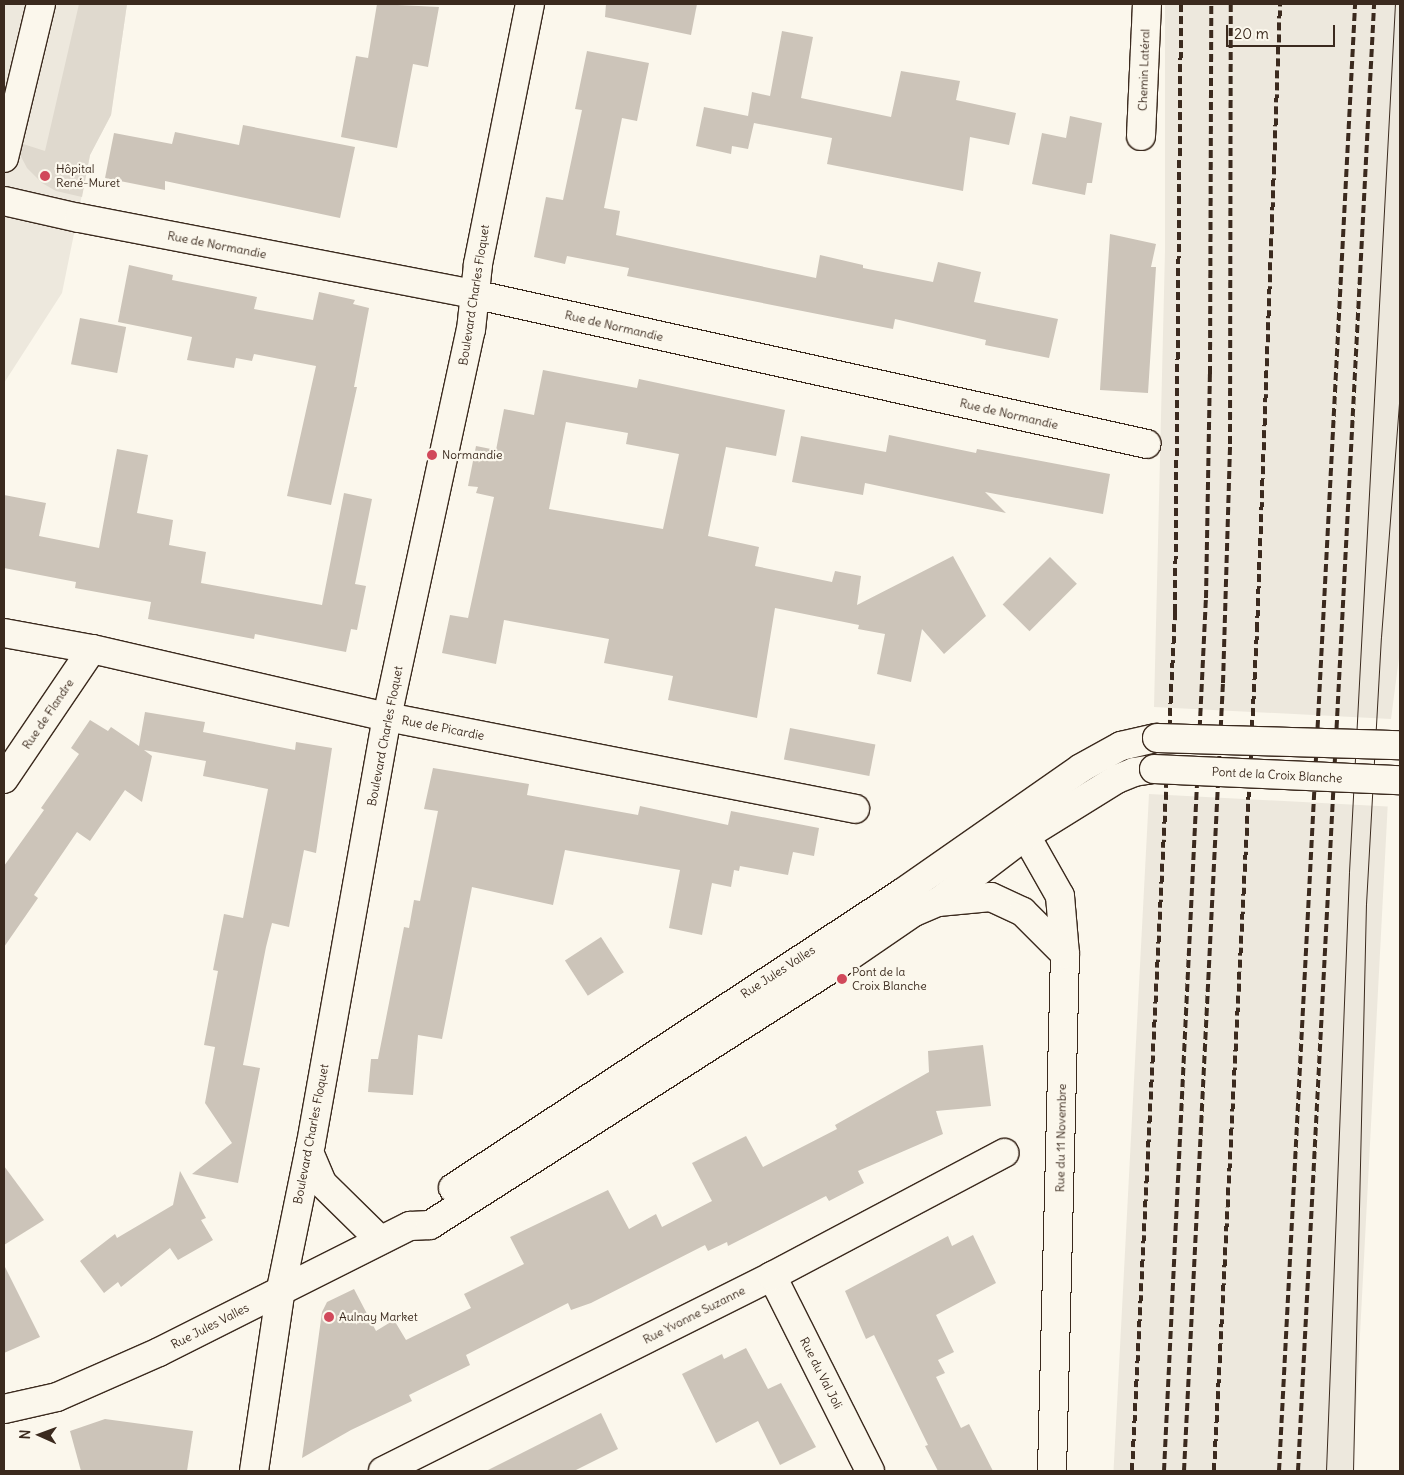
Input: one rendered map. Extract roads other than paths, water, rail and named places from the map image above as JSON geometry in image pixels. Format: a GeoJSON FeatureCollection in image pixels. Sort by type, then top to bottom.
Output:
{"type":"FeatureCollection","features":[{"type":"Feature","properties":{"kind":"street"},"geometry":{"type":"LineString","coordinates":[[4,158],[41,4]]}},
{"type":"Feature","properties":{"kind":"street","name":"Boulevard Charles Floquet"},"geometry":{"type":"LineString","coordinates":[[254,1471],[281,1290],[309,1152],[387,717],[471,330],[473,294],[530,4]]}},
{"type":"Feature","properties":{"kind":"street","name":"Chemin Latéral"},"geometry":{"type":"LineString","coordinates":[[1141,136],[1147,4]]}},
{"type":"Feature","properties":{"kind":"street","name":"Rue de Normandie"},"geometry":{"type":"LineString","coordinates":[[4,201],[79,218],[473,294],[1147,444]]}},
{"type":"Feature","properties":{"kind":"street","name":"Rue de Picardie"},"geometry":{"type":"LineString","coordinates":[[4,633],[92,649],[387,717],[855,809]]}},
{"type":"Feature","properties":{"kind":"street","name":"Rue de Flandre"},"geometry":{"type":"LineString","coordinates":[[4,779],[92,649]]}},
{"type":"Feature","properties":{"kind":"street","name":"Rue Jules Valles"},"geometry":{"type":"LineString","coordinates":[[4,1409],[57,1397],[159,1352],[410,1226],[430,1225],[841,962],[914,912],[938,902],[1020,826],[1102,755],[1121,746],[1157,738],[1400,745]]}},
{"type":"Feature","properties":{"kind":"street","name":"Rue Jules Valles"},"geometry":{"type":"LineString","coordinates":[[410,1226],[422,1209],[1020,826],[1117,779],[1134,772],[1154,770]]}},
{"type":"Feature","properties":{"kind":"street","name":"Pont de la Croix Blanche"},"geometry":{"type":"LineString","coordinates":[[1154,770],[1400,780]]}},
{"type":"Feature","properties":{"kind":"street","name":"Rue du 11 Novembre"},"geometry":{"type":"LineString","coordinates":[[1020,826],[1060,896],[1065,954],[1052,1471]]}},
{"type":"Feature","properties":{"kind":"street"},"geometry":{"type":"LineString","coordinates":[[938,902],[991,897],[1023,912],[1065,954]]}},
{"type":"Feature","properties":{"kind":"street"},"geometry":{"type":"LineString","coordinates":[[309,1152],[322,1183],[380,1240]]}},
{"type":"Feature","properties":{"kind":"street","name":"Rue Yvonne Suzanne"},"geometry":{"type":"LineString","coordinates":[[383,1471],[772,1276],[1004,1153]]}},
{"type":"Feature","properties":{"kind":"street","name":"Rue du Val Joli"},"geometry":{"type":"LineString","coordinates":[[772,1276],[870,1471]]}},
{"type":"Feature","properties":{"kind":"tram line"},"geometry":{"type":"LineString","coordinates":[[1326,1471],[1349,872],[1395,4]]}},
{"type":"Feature","properties":{"kind":"tram line"},"geometry":{"type":"LineString","coordinates":[[1353,1471],[1366,904],[1381,637],[1400,391]]}},
{"type":"Feature","properties":{"kind":"railway"},"geometry":{"type":"LineString","coordinates":[[1132,1471],[1175,612],[1181,4]]}},
{"type":"Feature","properties":{"kind":"railway"},"geometry":{"type":"LineString","coordinates":[[1164,1471],[1206,598],[1210,374],[1211,4]]}},
{"type":"Feature","properties":{"kind":"railway"},"geometry":{"type":"LineString","coordinates":[[1184,1471],[1223,683],[1230,444],[1231,4]]}},
{"type":"Feature","properties":{"kind":"railway"},"geometry":{"type":"LineString","coordinates":[[1214,1471],[1257,630],[1280,4]]}},
{"type":"Feature","properties":{"kind":"railway"},"geometry":{"type":"LineString","coordinates":[[1279,1471],[1355,4]]}},
{"type":"Feature","properties":{"kind":"railway"},"geometry":{"type":"LineString","coordinates":[[1298,1471],[1374,4]]}},
{"type":"Feature","properties":{"kind":"place","name":"Hôpital René-Muret"},"geometry":{"type":"Point","coordinates":[45,176]}},
{"type":"Feature","properties":{"kind":"place","name":"Normandie"},"geometry":{"type":"Point","coordinates":[432,455]}},
{"type":"Feature","properties":{"kind":"place","name":"Pont de la Croix Blanche"},"geometry":{"type":"Point","coordinates":[842,979]}},
{"type":"Feature","properties":{"kind":"place","name":"Aulnay Market"},"geometry":{"type":"Point","coordinates":[329,1317]}}]}
